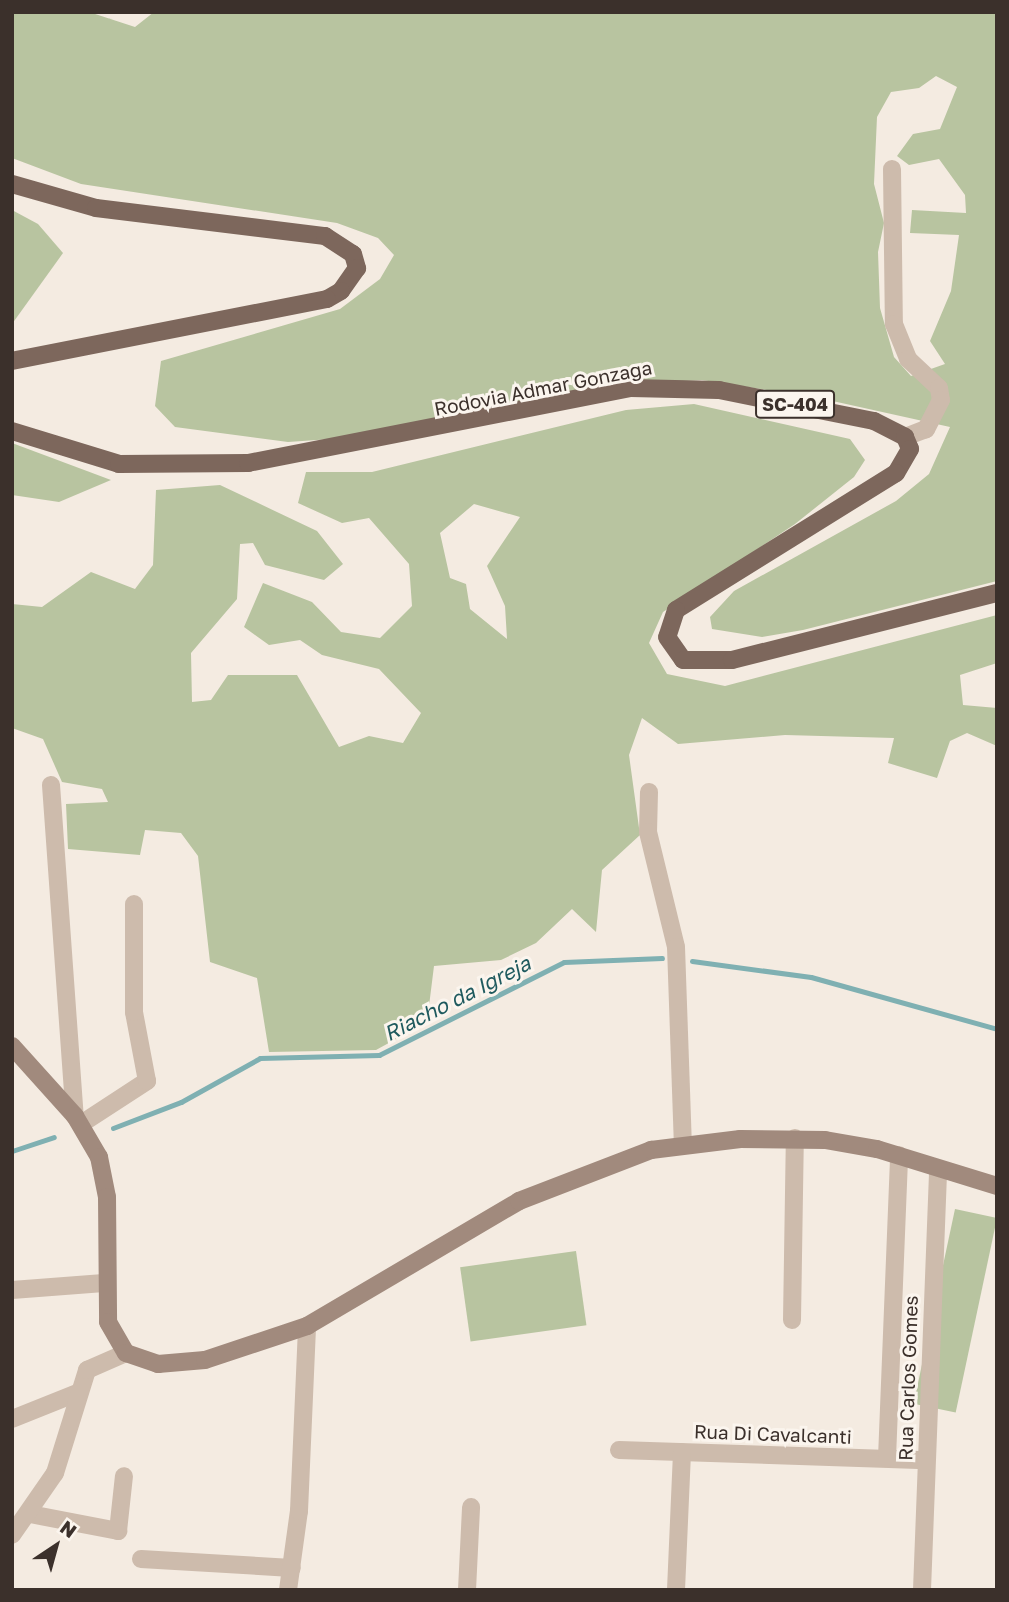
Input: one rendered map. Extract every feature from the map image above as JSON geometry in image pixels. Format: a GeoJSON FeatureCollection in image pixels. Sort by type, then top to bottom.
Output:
{"type":"FeatureCollection","features":[{"type":"Feature","properties":{"kind":"main road"},"geometry":{"type":"LineString","coordinates":[[12,184],[96,208],[325,236],[352,254],[357,268],[341,291],[327,299],[12,361]]}},
{"type":"Feature","properties":{"kind":"main road","name":"Rodovia Admar Gonzaga"},"geometry":{"type":"LineString","coordinates":[[12,431],[119,464],[248,463],[668,385],[874,421],[905,437]]}},
{"type":"Feature","properties":{"kind":"main road"},"geometry":{"type":"LineString","coordinates":[[905,437],[907,461],[896,473],[684,603],[670,622],[671,649],[698,664],[732,660],[997,593]]}},
{"type":"Feature","properties":{"kind":"main road"},"geometry":{"type":"LineString","coordinates":[[12,1046],[78,1120],[104,1176],[104,1283],[108,1322],[126,1353],[141,1362],[183,1364],[307,1326],[519,1201],[607,1163],[683,1143],[795,1138],[899,1155],[997,1186]]}},
{"type":"Feature","properties":{"kind":"street"},"geometry":{"type":"LineString","coordinates":[[892,169],[894,324],[908,359],[939,388],[941,400],[926,429],[905,437]]}},
{"type":"Feature","properties":{"kind":"street"},"geometry":{"type":"LineString","coordinates":[[51,785],[78,1120],[147,1081],[134,1012],[134,904]]}},
{"type":"Feature","properties":{"kind":"street"},"geometry":{"type":"LineString","coordinates":[[649,792],[648,832],[676,947],[683,1143]]}},
{"type":"Feature","properties":{"kind":"street"},"geometry":{"type":"LineString","coordinates":[[792,1320],[795,1138]]}},
{"type":"Feature","properties":{"kind":"street","name":"Rua Carlos Gomes"},"geometry":{"type":"LineString","coordinates":[[887,1458],[899,1155]]}},
{"type":"Feature","properties":{"kind":"street","name":"Rua Carlos Gomes"},"geometry":{"type":"LineString","coordinates":[[922,1590],[938,1169]]}},
{"type":"Feature","properties":{"kind":"street"},"geometry":{"type":"LineString","coordinates":[[12,1290],[104,1283]]}},
{"type":"Feature","properties":{"kind":"street"},"geometry":{"type":"LineString","coordinates":[[288,1590],[292,1569],[307,1326]]}},
{"type":"Feature","properties":{"kind":"street"},"geometry":{"type":"LineString","coordinates":[[12,1535],[30,1514],[59,1462],[77,1393],[87,1370],[126,1353]]}},
{"type":"Feature","properties":{"kind":"street"},"geometry":{"type":"LineString","coordinates":[[12,1419],[77,1393]]}},
{"type":"Feature","properties":{"kind":"street","name":"Rua Di Cavalcanti"},"geometry":{"type":"LineString","coordinates":[[619,1450],[926,1460]]}},
{"type":"Feature","properties":{"kind":"street"},"geometry":{"type":"LineString","coordinates":[[676,1590],[682,1452]]}},
{"type":"Feature","properties":{"kind":"street"},"geometry":{"type":"LineString","coordinates":[[30,1514],[118,1531],[124,1476]]}},
{"type":"Feature","properties":{"kind":"street"},"geometry":{"type":"LineString","coordinates":[[467,1590],[471,1507]]}},
{"type":"Feature","properties":{"kind":"street"},"geometry":{"type":"LineString","coordinates":[[141,1559],[292,1569]]}},
{"type":"Feature","properties":{"kind":"green space"},"geometry":{"type":"Polygon","coordinates":[[[12,12],[89,12],[135,27],[154,12],[997,12],[997,581],[803,630],[762,637],[712,629],[710,617],[734,591],[896,501],[929,474],[950,427],[819,398],[702,380],[644,383],[360,437],[288,442],[175,427],[155,406],[161,361],[340,309],[380,279],[394,255],[378,238],[337,223],[81,184],[12,158],[12,12]],[[936,76],[919,88],[891,92],[877,117],[874,184],[884,223],[878,252],[880,308],[894,357],[911,376],[945,364],[930,341],[951,291],[959,235],[910,233],[912,210],[966,213],[965,195],[939,159],[909,165],[897,156],[913,134],[940,129],[957,87],[936,76]]]}},
{"type":"Feature","properties":{"kind":"green space"},"geometry":{"type":"Polygon","coordinates":[[[12,210],[38,224],[63,253],[12,324],[12,210]]]}},
{"type":"Feature","properties":{"kind":"green space"},"geometry":{"type":"Polygon","coordinates":[[[694,404],[850,439],[865,460],[854,477],[795,524],[663,612],[649,643],[667,674],[725,686],[997,615],[997,663],[960,675],[963,705],[997,708],[997,746],[967,733],[950,741],[937,778],[888,763],[894,738],[785,735],[678,744],[642,718],[629,755],[640,835],[602,870],[596,932],[572,909],[536,943],[501,960],[434,966],[427,1022],[376,1050],[269,1052],[257,978],[210,962],[198,856],[181,833],[145,830],[140,855],[68,849],[66,804],[108,802],[102,789],[62,782],[43,739],[12,728],[12,604],[42,607],[91,572],[135,589],[153,565],[156,490],[220,485],[317,531],[343,564],[324,580],[265,565],[253,543],[240,544],[237,599],[191,653],[192,702],[211,700],[228,675],[297,675],[339,747],[369,736],[403,743],[421,713],[379,669],[322,655],[300,640],[269,645],[244,627],[263,583],[312,602],[341,632],[380,638],[412,606],[409,564],[369,518],[342,523],[298,503],[306,472],[372,472],[626,410],[694,404]],[[474,504],[440,533],[450,578],[466,584],[470,609],[507,639],[505,606],[487,566],[520,517],[474,504]]]}},
{"type":"Feature","properties":{"kind":"green space"},"geometry":{"type":"Polygon","coordinates":[[[12,443],[111,480],[59,502],[12,495],[12,443]]]}},
{"type":"Feature","properties":{"kind":"green space"},"geometry":{"type":"Polygon","coordinates":[[[955,1209],[997,1218],[956,1413],[914,1404],[955,1209]]]}},
{"type":"Feature","properties":{"kind":"green space"},"geometry":{"type":"Polygon","coordinates":[[[576,1251],[586,1325],[471,1342],[460,1267],[576,1251]]]}},
{"type":"Feature","properties":{"kind":"waterway","name":"Riacho da Igreja"},"geometry":{"type":"LineString","coordinates":[[113,1128],[181,1102],[260,1058],[379,1055],[564,962],[662,958]]}},
{"type":"Feature","properties":{"kind":"waterway","name":"Riacho da Igreja"},"geometry":{"type":"LineString","coordinates":[[692,961],[811,977],[997,1029]]}},
{"type":"Feature","properties":{"kind":"waterway","name":"Riacho da Igreja"},"geometry":{"type":"LineString","coordinates":[[12,1151],[54,1137]]}}]}
